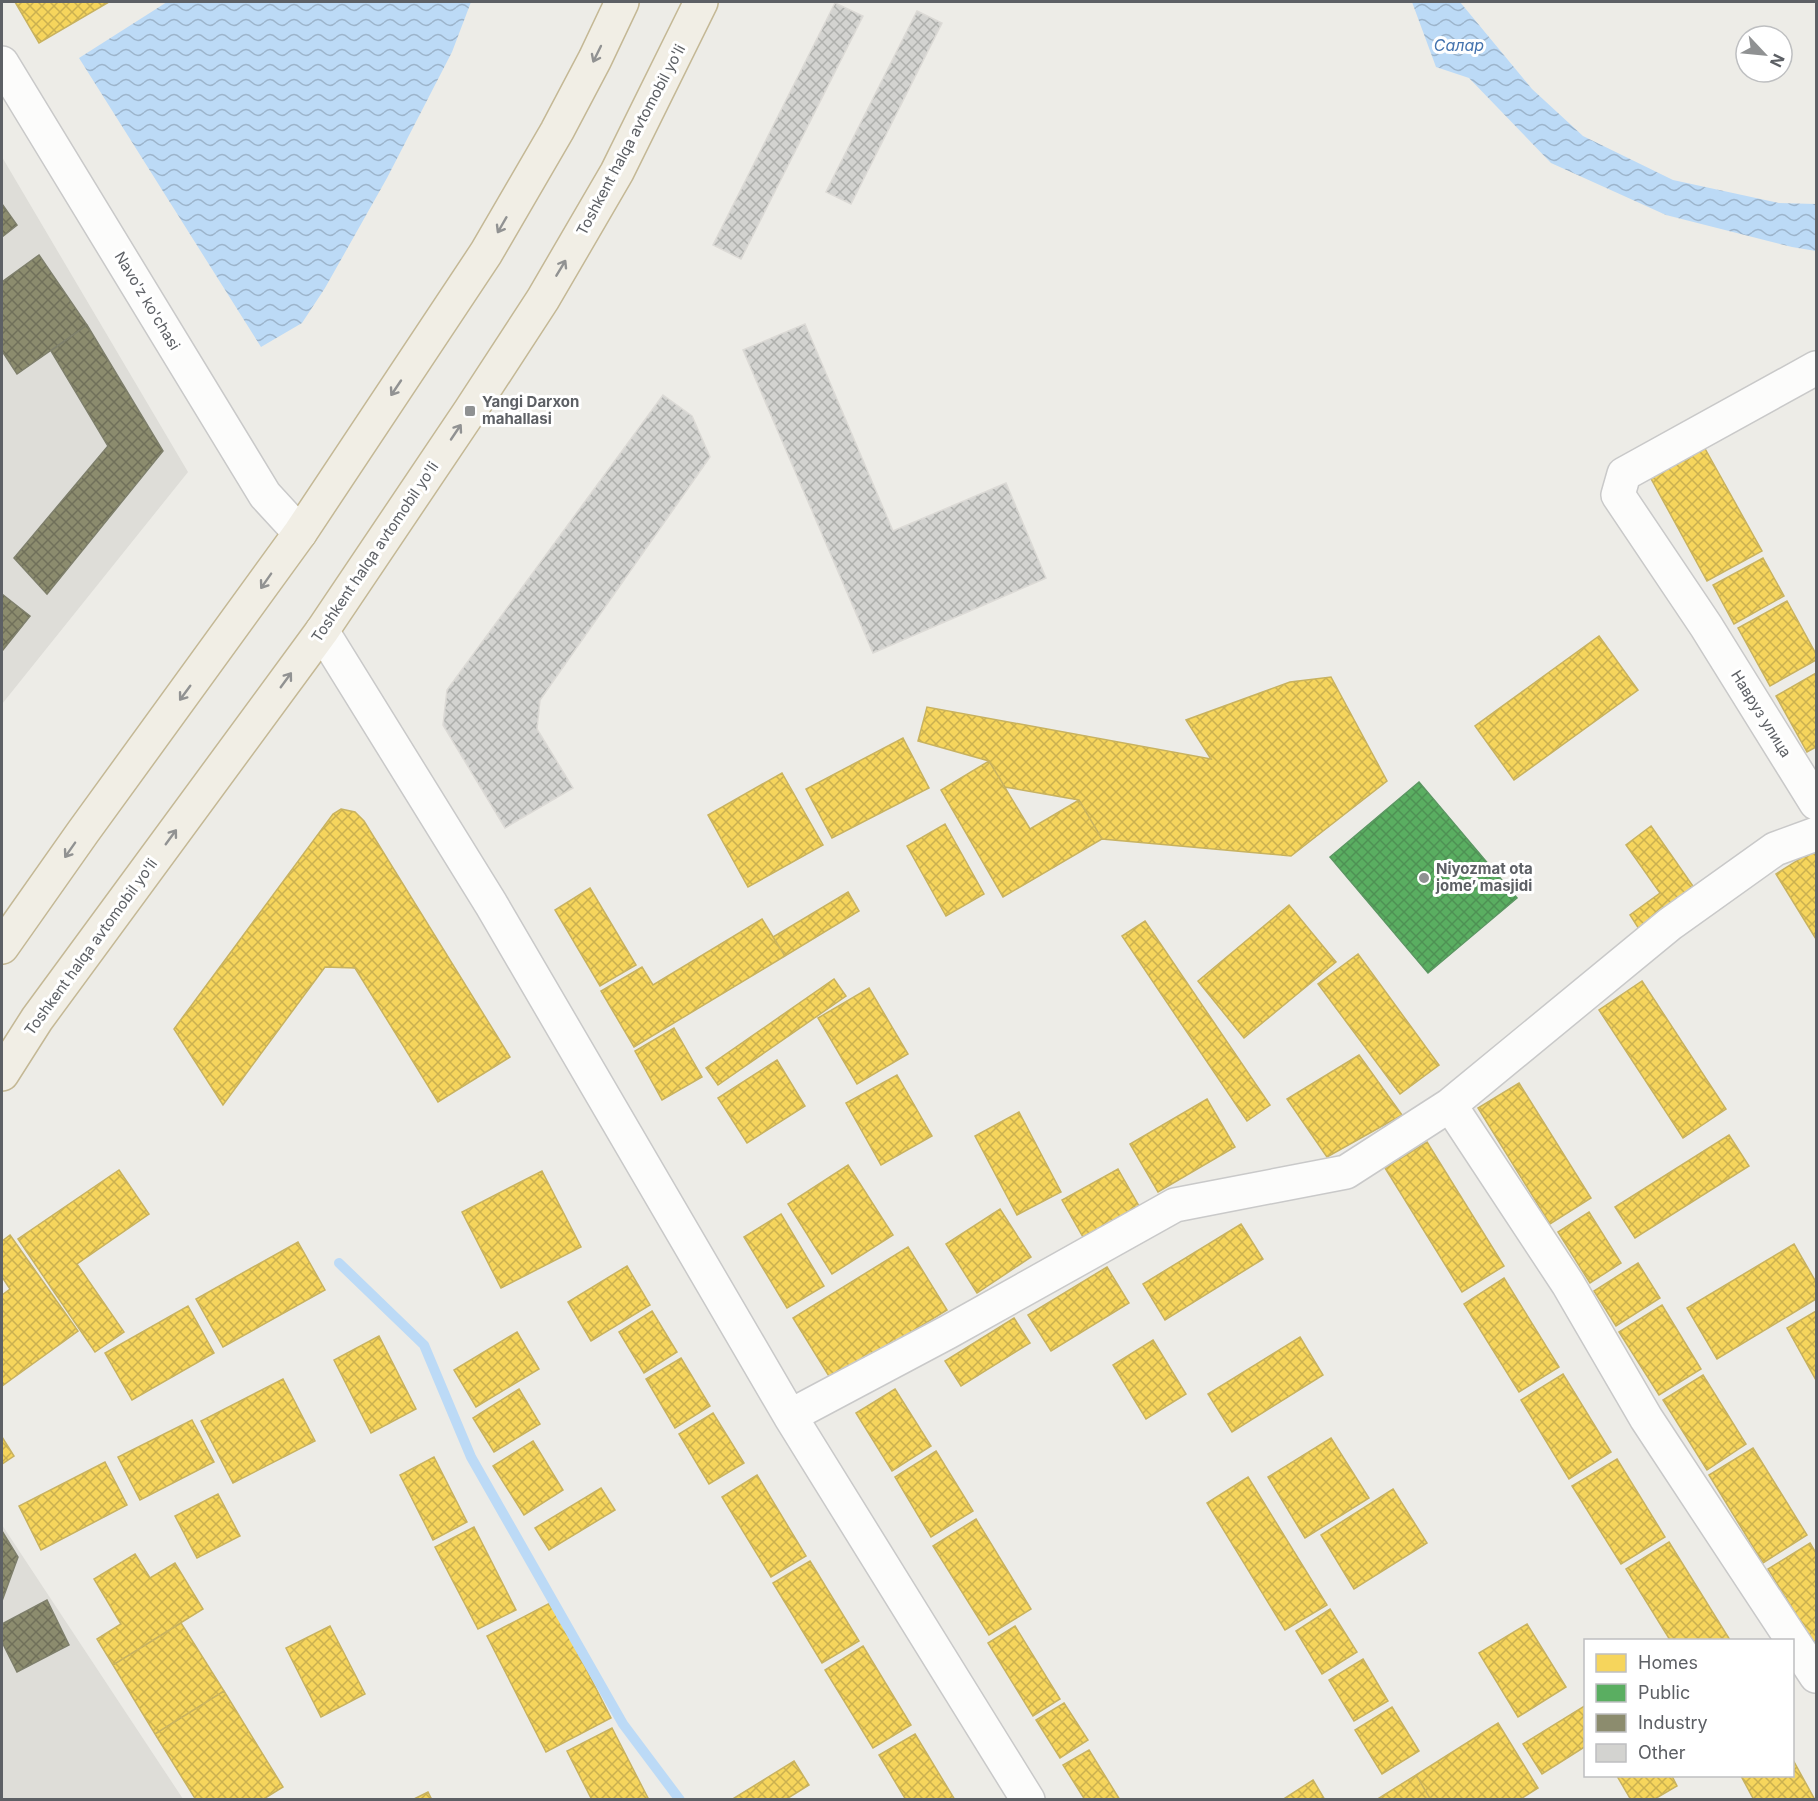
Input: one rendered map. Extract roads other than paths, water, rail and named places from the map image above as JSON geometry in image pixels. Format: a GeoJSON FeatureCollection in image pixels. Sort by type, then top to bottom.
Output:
{"type":"FeatureCollection","features":[{"type":"Feature","properties":{"kind":"highway"},"geometry":{"type":"LineString","coordinates":[[2,946],[11,922],[300,533],[486,253],[557,131],[622,2]]}},
{"type":"Feature","properties":{"kind":"highway","name":"Toshkent halqa avtomobil yo'li"},"geometry":{"type":"LineString","coordinates":[[2,1074],[37,1020],[322,631],[549,290],[617,172],[701,2]]}},
{"type":"Feature","properties":{"kind":"highway"},"geometry":{"type":"LineString","coordinates":[[2,1095],[37,1020]]}},
{"type":"Feature","properties":{"kind":"street","name":"Navo'z ko'chasi"},"geometry":{"type":"LineString","coordinates":[[2,63],[265,495],[300,533]]}},
{"type":"Feature","properties":{"kind":"street","name":"Навруз улица"},"geometry":{"type":"LineString","coordinates":[[1816,368],[1624,474],[1618,495],[1706,626],[1816,803]]}},
{"type":"Feature","properties":{"kind":"street"},"geometry":{"type":"LineString","coordinates":[[322,631],[491,904],[790,1416],[1028,1800]]}},
{"type":"Feature","properties":{"kind":"street"},"geometry":{"type":"LineString","coordinates":[[790,1416],[948,1332],[1175,1205],[1346,1172],[1450,1106],[1670,924],[1775,849],[1816,834]]}},
{"type":"Feature","properties":{"kind":"street"},"geometry":{"type":"LineString","coordinates":[[1450,1106],[1568,1284],[1646,1418],[1792,1639]]}},
{"type":"Feature","properties":{"kind":"street"},"geometry":{"type":"LineString","coordinates":[[1794,1643],[1816,1676]]}},
{"type":"Feature","properties":{"kind":"water"},"geometry":{"type":"Polygon","coordinates":[[[167,2],[471,2],[452,52],[387,178],[325,288],[302,323],[261,347],[79,58],[167,2]]]}},
{"type":"Feature","properties":{"kind":"water","name":"Салар"},"geometry":{"type":"Polygon","coordinates":[[[1412,2],[1460,2],[1532,89],[1583,136],[1673,180],[1779,203],[1816,204],[1816,251],[1666,215],[1551,163],[1469,78],[1436,67],[1412,2]]]}},
{"type":"Feature","properties":{"kind":"waterway"},"geometry":{"type":"LineString","coordinates":[[339,1263],[424,1345],[471,1457],[623,1724],[680,1800]]}},
{"type":"Feature","properties":{"kind":"place","name":"Yangi Darxon mahallasi"},"geometry":{"type":"Point","coordinates":[470,411]}},
{"type":"Feature","properties":{"kind":"place","name":"Niyozmat ota jome’ masjidi"},"geometry":{"type":"Point","coordinates":[1424,878]}}]}
